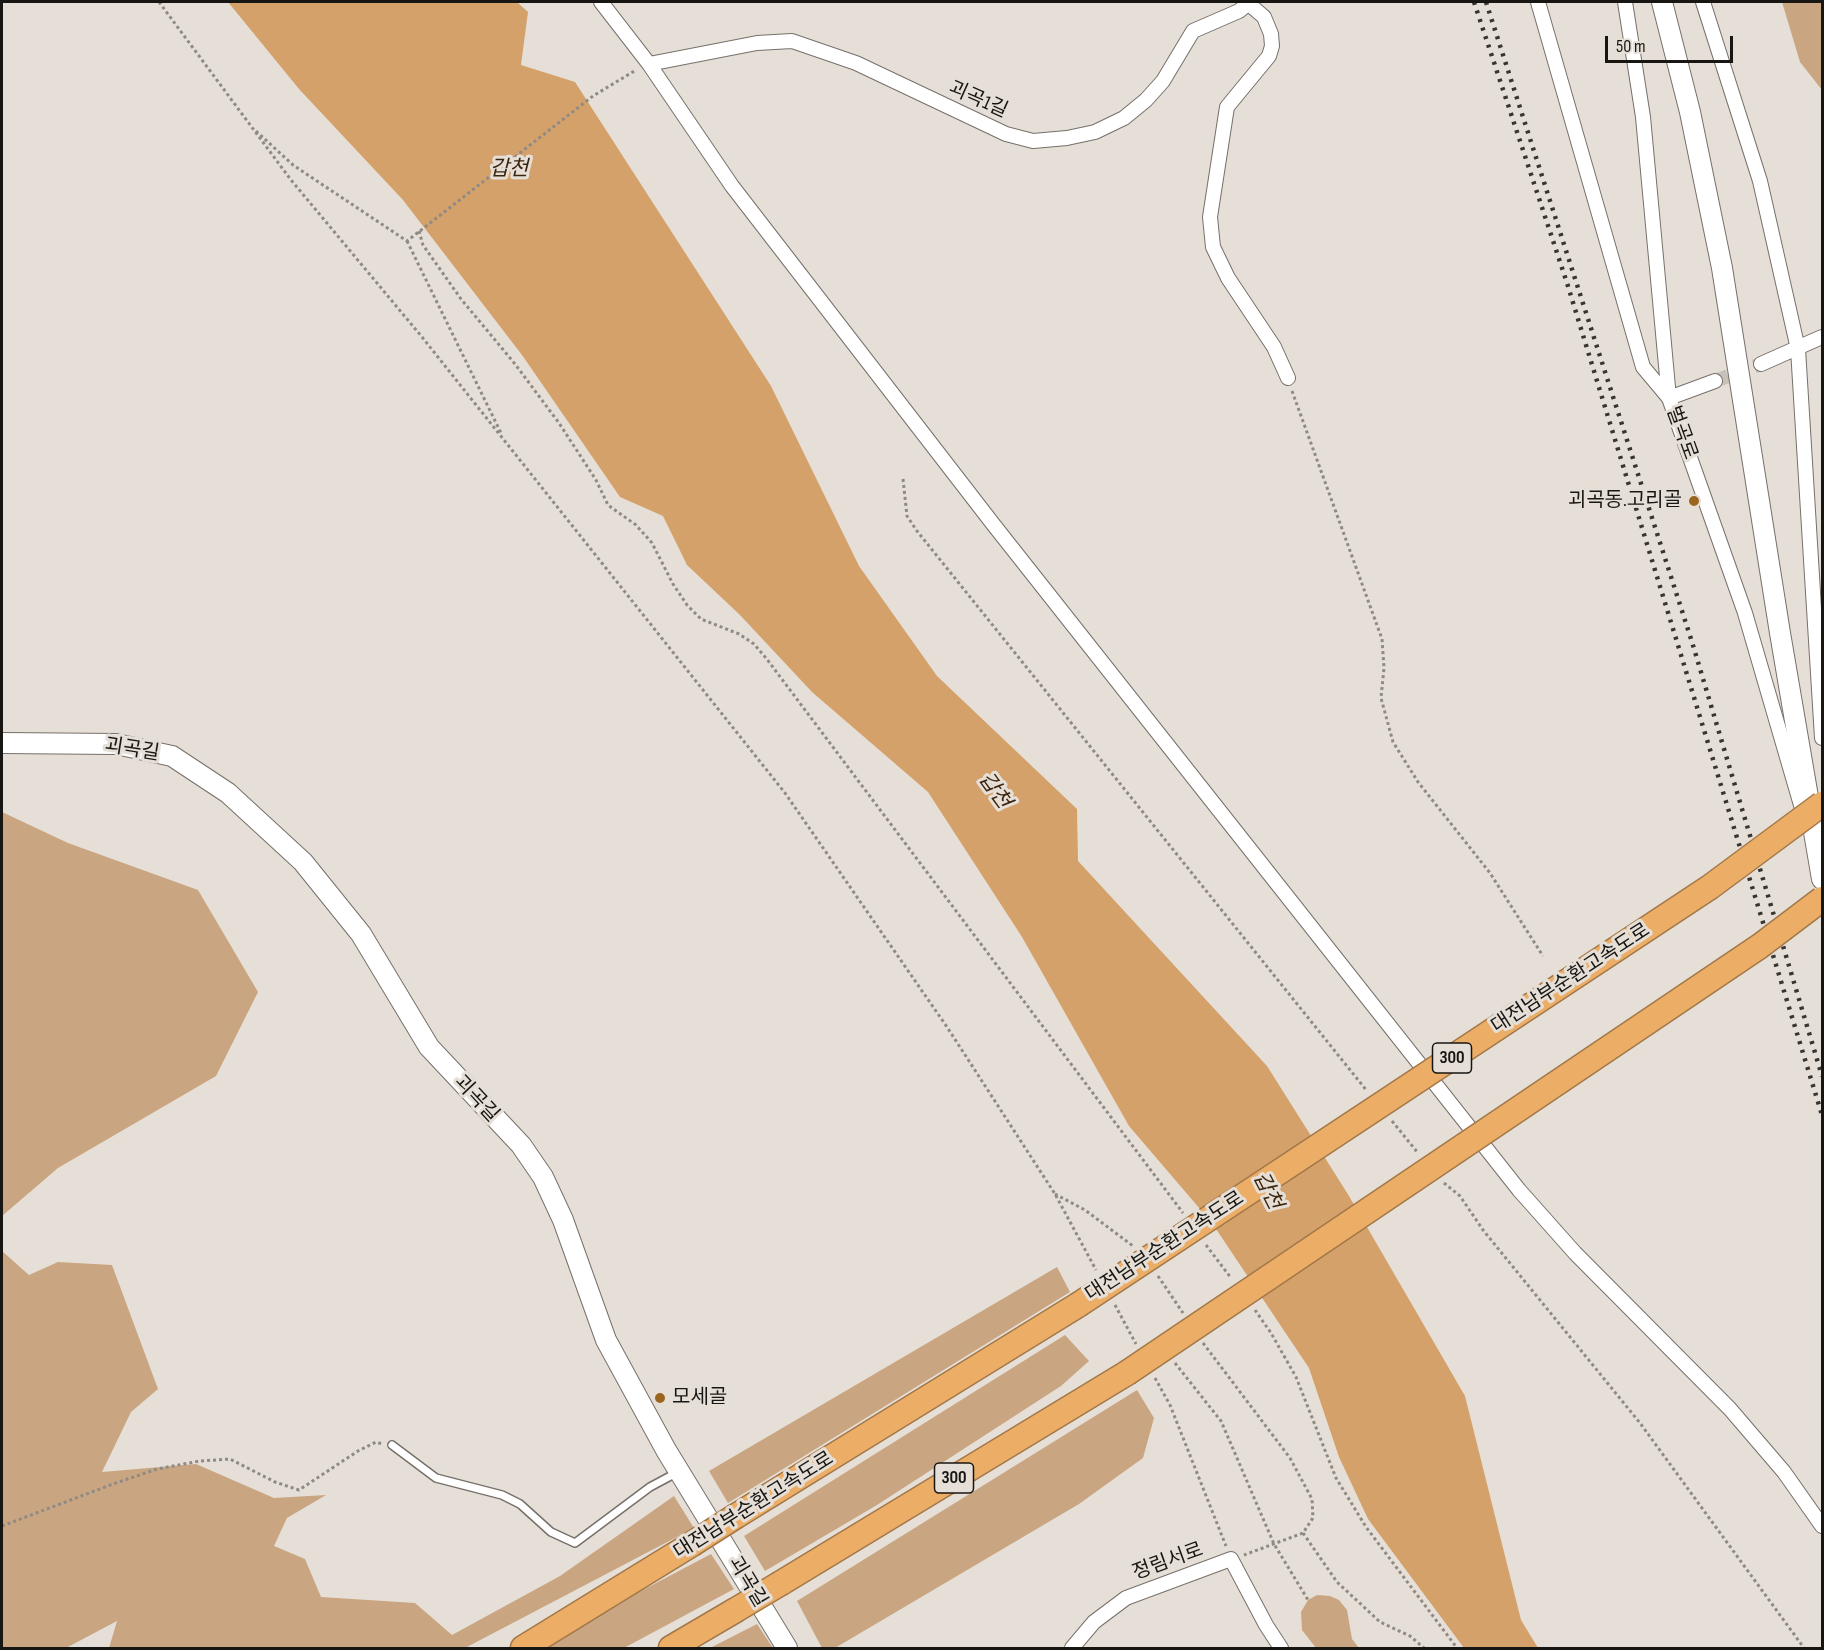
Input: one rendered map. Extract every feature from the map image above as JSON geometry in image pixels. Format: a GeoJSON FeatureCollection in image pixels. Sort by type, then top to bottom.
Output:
{"type":"FeatureCollection","features":[{"type":"Feature","properties":{"kind":"highway","name":"대전남부순환고속도로"},"geometry":{"type":"LineString","coordinates":[[523,1648],[1077,1305],[1710,887],[1822,804]]}},
{"type":"Feature","properties":{"kind":"highway","name":"300"},"geometry":{"type":"LineString","coordinates":[[671,1648],[1127,1373],[1750,952],[1822,899]]}},
{"type":"Feature","properties":{"kind":"street"},"geometry":{"type":"LineString","coordinates":[[601,2],[649,64],[732,186],[970,496],[1519,1190],[1575,1253],[1730,1409],[1784,1472],[1822,1527]]}},
{"type":"Feature","properties":{"kind":"street"},"geometry":{"type":"LineString","coordinates":[[1532,2],[1543,22]]}},
{"type":"Feature","properties":{"kind":"street","name":"벌곡로"},"geometry":{"type":"LineString","coordinates":[[1538,2],[1643,367],[1669,398],[1745,613],[1821,866]]}},
{"type":"Feature","properties":{"kind":"street"},"geometry":{"type":"LineString","coordinates":[[1625,2],[1643,117],[1669,398],[1715,381]]}},
{"type":"Feature","properties":{"kind":"street","name":"벌곡로"},"geometry":{"type":"LineString","coordinates":[[1662,2],[1690,112],[1722,268],[1821,866]]}},
{"type":"Feature","properties":{"kind":"street"},"geometry":{"type":"LineString","coordinates":[[1703,2],[1760,182],[1798,349],[1822,738]]}},
{"type":"Feature","properties":{"kind":"street"},"geometry":{"type":"LineString","coordinates":[[1249,3],[1264,17],[1271,33],[1272,46],[1269,56],[1227,107],[1210,217],[1213,247],[1228,279],[1274,347],[1288,378]]}},
{"type":"Feature","properties":{"kind":"street","name":"괴곡1길"},"geometry":{"type":"LineString","coordinates":[[649,64],[757,43],[792,41],[856,63],[1006,134],[1033,141],[1067,138],[1095,132],[1124,118],[1146,100],[1162,81],[1192,31],[1249,3]]}},
{"type":"Feature","properties":{"kind":"street"},"geometry":{"type":"LineString","coordinates":[[1761,364],[1822,337]]}},
{"type":"Feature","properties":{"kind":"street","name":"괴곡길"},"geometry":{"type":"LineString","coordinates":[[2,743],[116,744],[172,756],[228,793],[303,862],[361,934],[429,1047],[521,1145],[543,1177],[563,1221],[606,1340],[680,1472],[787,1648]]}},
{"type":"Feature","properties":{"kind":"street","name":"정림서로"},"geometry":{"type":"LineString","coordinates":[[1072,1648],[1094,1622],[1126,1598],[1231,1559],[1281,1648]]}},
{"type":"Feature","properties":{"kind":"lane"},"geometry":{"type":"LineString","coordinates":[[393,1445],[436,1478],[502,1495],[520,1504],[563,1540],[575,1543],[650,1487],[680,1472]]}},
{"type":"Feature","properties":{"kind":"path"},"geometry":{"type":"LineString","coordinates":[[159,2],[291,180],[504,440],[784,793],[828,852],[947,1027],[1055,1194],[1096,1270]]}},
{"type":"Feature","properties":{"kind":"path"},"geometry":{"type":"LineString","coordinates":[[407,241],[617,80],[649,64]]}},
{"type":"Feature","properties":{"kind":"path"},"geometry":{"type":"LineString","coordinates":[[250,125],[293,165],[407,241],[504,440]]}},
{"type":"Feature","properties":{"kind":"path"},"geometry":{"type":"LineString","coordinates":[[419,231],[423,245],[461,298],[559,423],[596,480],[608,505],[636,525],[652,543],[678,591],[701,619],[739,634],[754,644],[766,658],[1187,1219]]}},
{"type":"Feature","properties":{"kind":"path"},"geometry":{"type":"LineString","coordinates":[[1288,378],[1382,639],[1384,668],[1381,698],[1393,742],[1418,782],[1490,873],[1544,956]]}},
{"type":"Feature","properties":{"kind":"path"},"geometry":{"type":"LineString","coordinates":[[903,479],[907,516],[916,531],[1373,1099]]}},
{"type":"Feature","properties":{"kind":"path"},"geometry":{"type":"LineString","coordinates":[[1388,1117],[1425,1161]]}},
{"type":"Feature","properties":{"kind":"path"},"geometry":{"type":"LineString","coordinates":[[1439,1179],[1460,1196],[1483,1230],[1640,1423],[1804,1648]]}},
{"type":"Feature","properties":{"kind":"path"},"geometry":{"type":"LineString","coordinates":[[1055,1194],[1085,1210],[1137,1249]]}},
{"type":"Feature","properties":{"kind":"path"},"geometry":{"type":"LineString","coordinates":[[1201,1238],[1236,1285]]}},
{"type":"Feature","properties":{"kind":"path"},"geometry":{"type":"LineString","coordinates":[[1158,1275],[1183,1314]]}},
{"type":"Feature","properties":{"kind":"path"},"geometry":{"type":"LineString","coordinates":[[1113,1301],[1142,1353]]}},
{"type":"Feature","properties":{"kind":"path"},"geometry":{"type":"LineString","coordinates":[[1250,1304],[1271,1333],[1296,1377],[1342,1488],[1366,1527],[1457,1648]]}},
{"type":"Feature","properties":{"kind":"path"},"geometry":{"type":"LineString","coordinates":[[1153,1374],[1170,1405],[1231,1559],[1303,1533],[1312,1518],[1312,1499],[1290,1458],[1202,1342]]}},
{"type":"Feature","properties":{"kind":"path"},"geometry":{"type":"LineString","coordinates":[[1173,1360],[1221,1421],[1274,1544],[1308,1600]]}},
{"type":"Feature","properties":{"kind":"path"},"geometry":{"type":"LineString","coordinates":[[2,1526],[157,1469],[200,1461],[231,1459],[275,1482],[299,1490],[358,1451],[376,1442],[393,1445]]}},
{"type":"Feature","properties":{"kind":"path"},"geometry":{"type":"LineString","coordinates":[[1303,1533],[1337,1582],[1380,1622],[1410,1636],[1424,1648]]}},
{"type":"Feature","properties":{"kind":"shaded area"},"geometry":{"type":"Polygon","coordinates":[[[1782,2],[1822,2],[1822,90],[1800,62],[1782,2]]]}},
{"type":"Feature","properties":{"kind":"shaded area"},"geometry":{"type":"Polygon","coordinates":[[[2,812],[68,843],[198,890],[258,992],[216,1076],[58,1168],[2,1216],[2,812]]]}},
{"type":"Feature","properties":{"kind":"shaded area"},"geometry":{"type":"Polygon","coordinates":[[[2,1251],[29,1275],[58,1262],[112,1265],[158,1389],[131,1412],[102,1472],[196,1464],[274,1498],[326,1495],[287,1518],[274,1546],[305,1559],[321,1597],[415,1603],[452,1635],[560,1576],[674,1496],[694,1528],[465,1648],[109,1648],[117,1621],[66,1648],[2,1648],[2,1251]]]}},
{"type":"Feature","properties":{"kind":"shaded area"},"geometry":{"type":"Polygon","coordinates":[[[1057,1267],[1070,1292],[728,1503],[709,1471],[1057,1267]]]}},
{"type":"Feature","properties":{"kind":"shaded area"},"geometry":{"type":"Polygon","coordinates":[[[1065,1335],[1089,1361],[1061,1386],[877,1505],[765,1571],[744,1536],[1065,1335]]]}},
{"type":"Feature","properties":{"kind":"shaded area"},"geometry":{"type":"Polygon","coordinates":[[[1137,1390],[1154,1418],[1143,1458],[1079,1504],[835,1648],[822,1648],[797,1601],[1137,1390]]]}},
{"type":"Feature","properties":{"kind":"shaded area"},"geometry":{"type":"Polygon","coordinates":[[[711,1554],[734,1589],[624,1648],[533,1648],[711,1554]]]}},
{"type":"Feature","properties":{"kind":"shaded area"},"geometry":{"type":"Polygon","coordinates":[[[1317,1595],[1330,1596],[1339,1600],[1347,1610],[1352,1639],[1359,1648],[1316,1648],[1302,1630],[1301,1612],[1308,1600],[1317,1595]]]}},
{"type":"Feature","properties":{"kind":"shaded area"},"geometry":{"type":"Polygon","coordinates":[[[757,1624],[773,1648],[710,1648],[757,1624]]]}},
{"type":"Feature","properties":{"kind":"water","name":"갑천"},"geometry":{"type":"Polygon","coordinates":[[[228,2],[517,2],[528,12],[521,65],[575,82],[771,386],[859,566],[937,676],[1077,809],[1078,861],[1267,1066],[1349,1196],[1465,1396],[1521,1620],[1538,1648],[1464,1648],[1368,1519],[1339,1457],[1309,1368],[1212,1223],[1129,1126],[1022,937],[928,792],[812,692],[740,615],[687,565],[663,516],[620,497],[522,355],[403,200],[299,89],[228,2]]]}},
{"type":"Feature","properties":{"kind":"tunnel"},"geometry":{"type":"LineString","coordinates":[[1715,381],[1761,364]]}},
{"type":"Feature","properties":{"kind":"railway"},"geometry":{"type":"LineString","coordinates":[[1474,2],[1567,283],[1822,1115]]}},
{"type":"Feature","properties":{"kind":"railway"},"geometry":{"type":"LineString","coordinates":[[1486,2],[1692,642],[1822,1076]]}},
{"type":"Feature","properties":{"kind":"place","name":"괴곡동.고리골"},"geometry":{"type":"Point","coordinates":[1694,501]}},
{"type":"Feature","properties":{"kind":"place","name":"모세골"},"geometry":{"type":"Point","coordinates":[660,1398]}}]}
